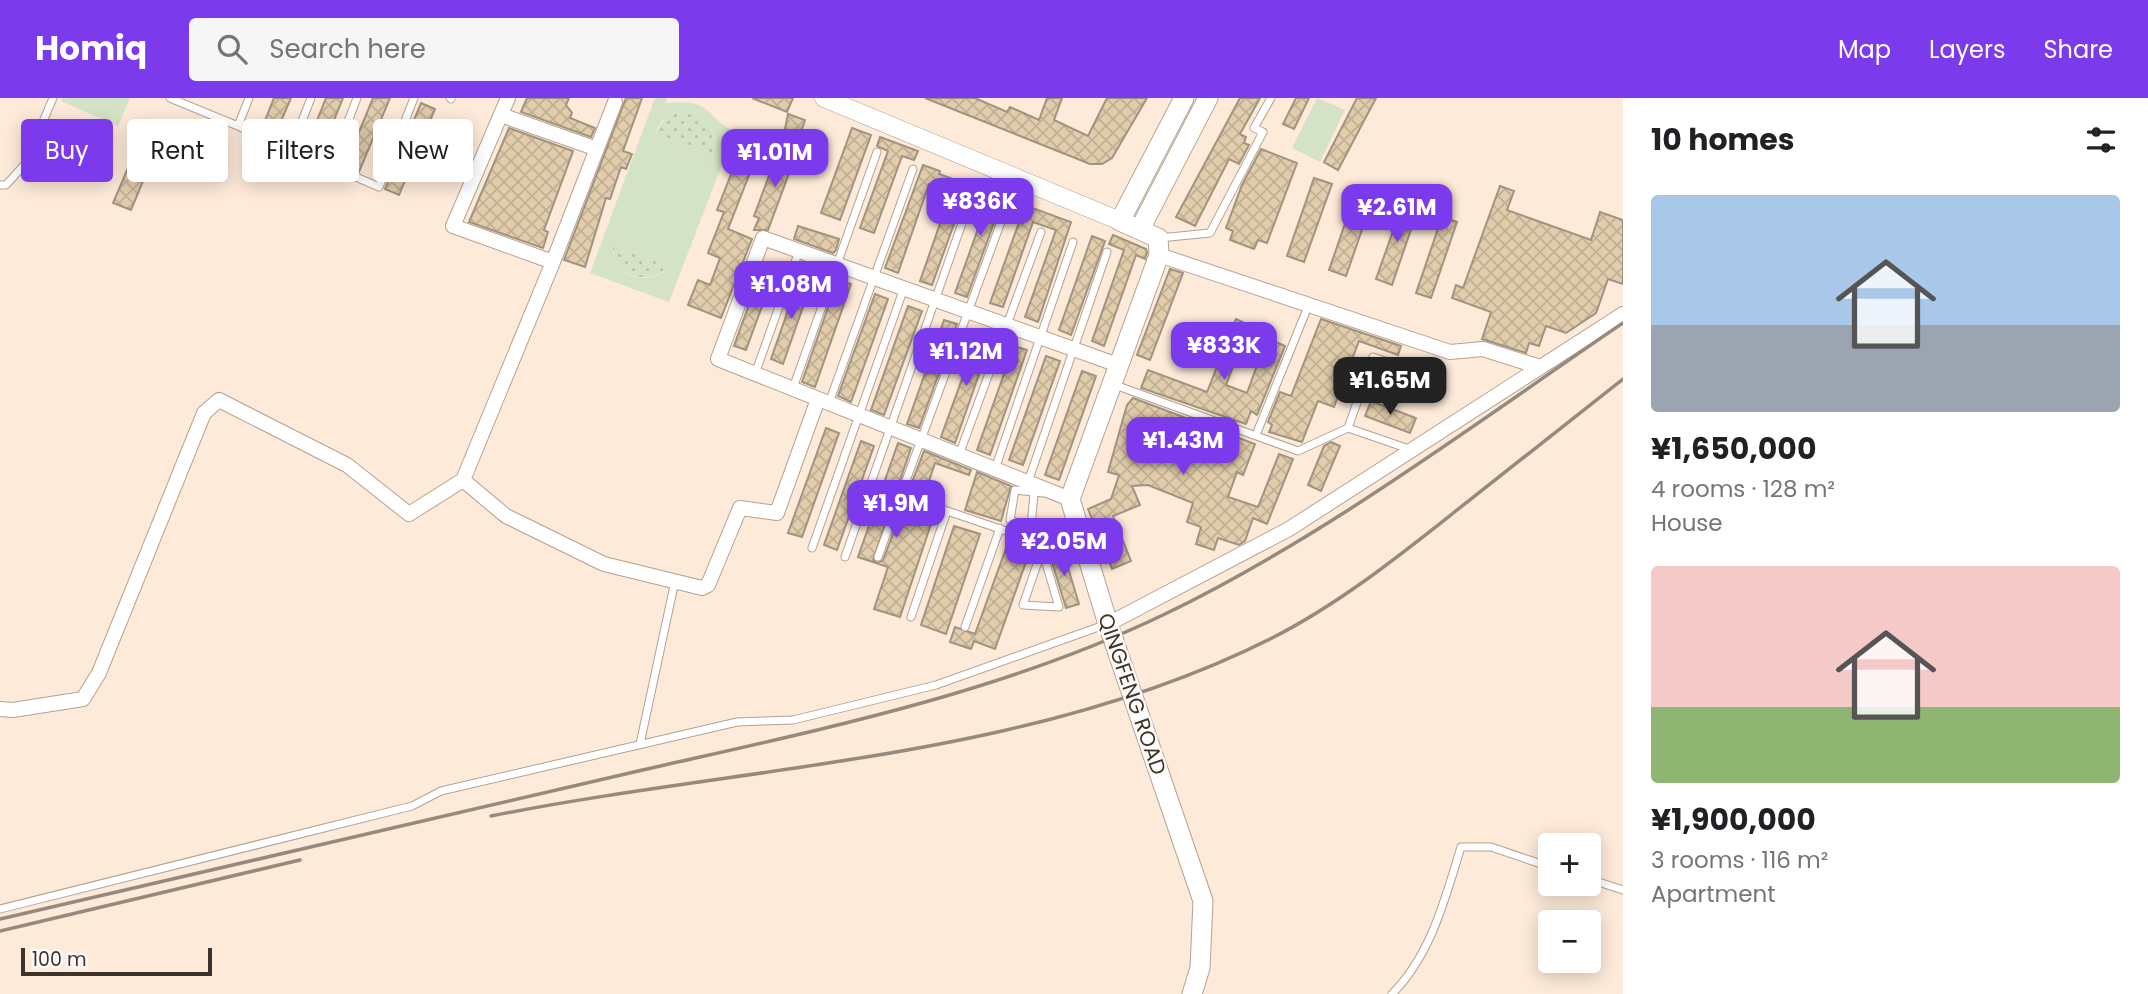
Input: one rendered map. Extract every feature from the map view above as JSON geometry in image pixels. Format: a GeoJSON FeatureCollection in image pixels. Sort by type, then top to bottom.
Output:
{"type":"FeatureCollection","features":[{"type":"Feature","properties":{"kind":"main road"},"geometry":{"type":"LineString","coordinates":[[1152,241],[1120,222],[1184,98]]}},
{"type":"Feature","properties":{"kind":"main road"},"geometry":{"type":"LineString","coordinates":[[1062,496],[1114,374],[1152,241],[1208,98]]}},
{"type":"Feature","properties":{"kind":"main road","name":"QINGFENG ROAD"},"geometry":{"type":"LineString","coordinates":[[1062,496],[1079,529],[1108,624],[1203,901],[1200,968],[1192,994]]}},
{"type":"Feature","properties":{"kind":"street"},"geometry":{"type":"LineString","coordinates":[[508,98],[453,226],[553,262]]}},
{"type":"Feature","properties":{"kind":"street"},"geometry":{"type":"LineString","coordinates":[[824,98],[1120,222]]}},
{"type":"Feature","properties":{"kind":"street"},"geometry":{"type":"LineString","coordinates":[[0,709],[13,710],[83,699],[99,673],[204,412],[219,400],[347,465],[409,514],[463,481],[615,102]]}},
{"type":"Feature","properties":{"kind":"street"},"geometry":{"type":"LineString","coordinates":[[501,115],[597,149]]}},
{"type":"Feature","properties":{"kind":"street"},"geometry":{"type":"LineString","coordinates":[[1062,496],[1031,488],[995,470],[719,359],[763,238],[1074,349],[1114,374]]}},
{"type":"Feature","properties":{"kind":"street"},"geometry":{"type":"LineString","coordinates":[[1152,241],[1309,304],[1450,352],[1483,349],[1540,367]]}},
{"type":"Feature","properties":{"kind":"street"},"geometry":{"type":"LineString","coordinates":[[1108,624],[1289,529],[1623,314]]}},
{"type":"Feature","properties":{"kind":"street"},"geometry":{"type":"LineString","coordinates":[[463,481],[506,516],[604,564],[702,589],[708,585],[740,508],[777,513],[823,401]]}},
{"type":"Feature","properties":{"kind":"lane"},"geometry":{"type":"LineString","coordinates":[[0,185],[6,185],[25,164],[53,98]]}},
{"type":"Feature","properties":{"kind":"lane"},"geometry":{"type":"LineString","coordinates":[[170,98],[242,127]]}},
{"type":"Feature","properties":{"kind":"lane"},"geometry":{"type":"LineString","coordinates":[[191,106],[195,98]]}},
{"type":"Feature","properties":{"kind":"lane"},"geometry":{"type":"LineString","coordinates":[[238,125],[249,98]]}},
{"type":"Feature","properties":{"kind":"lane"},"geometry":{"type":"LineString","coordinates":[[303,119],[311,98]]}},
{"type":"Feature","properties":{"kind":"lane"},"geometry":{"type":"LineString","coordinates":[[349,119],[357,98]]}},
{"type":"Feature","properties":{"kind":"lane"},"geometry":{"type":"LineString","coordinates":[[359,178],[379,187],[414,98]]}},
{"type":"Feature","properties":{"kind":"lane"},"geometry":{"type":"LineString","coordinates":[[1152,241],[1210,233],[1263,132],[1254,128],[1271,98]]}},
{"type":"Feature","properties":{"kind":"lane"},"geometry":{"type":"LineString","coordinates":[[792,389],[877,152]]}},
{"type":"Feature","properties":{"kind":"lane"},"geometry":{"type":"LineString","coordinates":[[823,401],[874,278],[913,169]]}},
{"type":"Feature","properties":{"kind":"lane"},"geometry":{"type":"LineString","coordinates":[[845,557],[968,209]]}},
{"type":"Feature","properties":{"kind":"lane"},"geometry":{"type":"LineString","coordinates":[[878,557],[1001,222]]}},
{"type":"Feature","properties":{"kind":"lane"},"geometry":{"type":"LineString","coordinates":[[958,455],[1041,232]]}},
{"type":"Feature","properties":{"kind":"lane"},"geometry":{"type":"LineString","coordinates":[[995,470],[1073,242]]}},
{"type":"Feature","properties":{"kind":"lane"},"geometry":{"type":"LineString","coordinates":[[755,374],[799,251]]}},
{"type":"Feature","properties":{"kind":"lane"},"geometry":{"type":"LineString","coordinates":[[1031,488],[1014,490],[1010,520],[1031,527],[1031,488],[1107,252]]}},
{"type":"Feature","properties":{"kind":"lane"},"geometry":{"type":"LineString","coordinates":[[812,548],[904,288]]}},
{"type":"Feature","properties":{"kind":"lane"},"geometry":{"type":"LineString","coordinates":[[1256,435],[1309,304]]}},
{"type":"Feature","properties":{"kind":"lane"},"geometry":{"type":"LineString","coordinates":[[1348,428],[1373,357],[1424,374]]}},
{"type":"Feature","properties":{"kind":"lane"},"geometry":{"type":"LineString","coordinates":[[1114,374],[1298,451],[1348,428],[1412,450]]}},
{"type":"Feature","properties":{"kind":"lane"},"geometry":{"type":"LineString","coordinates":[[918,501],[1000,528],[1043,547]]}},
{"type":"Feature","properties":{"kind":"lane"},"geometry":{"type":"LineString","coordinates":[[911,617],[947,511]]}},
{"type":"Feature","properties":{"kind":"lane"},"geometry":{"type":"LineString","coordinates":[[965,627],[1000,528]]}},
{"type":"Feature","properties":{"kind":"lane"},"geometry":{"type":"LineString","coordinates":[[1043,547],[1059,607],[1023,605],[1043,547],[1079,529]]}},
{"type":"Feature","properties":{"kind":"lane"},"geometry":{"type":"LineString","coordinates":[[640,744],[675,582]]}},
{"type":"Feature","properties":{"kind":"lane"},"geometry":{"type":"LineString","coordinates":[[0,909],[412,806],[441,790],[737,722],[793,720],[936,685],[1108,624]]}},
{"type":"Feature","properties":{"kind":"lane"},"geometry":{"type":"LineString","coordinates":[[1392,994],[1409,976],[1438,920],[1461,847],[1491,847],[1538,863]]}},
{"type":"Feature","properties":{"kind":"lane"},"geometry":{"type":"LineString","coordinates":[[1601,883],[1623,890]]}},
{"type":"Feature","properties":{"kind":"green space"},"geometry":{"type":"Polygon","coordinates":[[[62,98],[130,98],[118,126],[113,124],[113,119],[102,119],[61,101],[62,98]]]}},
{"type":"Feature","properties":{"kind":"green space"},"geometry":{"type":"Polygon","coordinates":[[[655,98],[667,98],[666,103],[682,102],[701,106],[735,131],[669,302],[590,273],[655,98]],[[680,112],[664,119],[655,133],[713,155],[715,138],[708,125],[696,116],[680,112]],[[612,245],[619,266],[633,276],[651,277],[670,268],[670,267],[612,245]]]}},
{"type":"Feature","properties":{"kind":"green space"},"geometry":{"type":"Polygon","coordinates":[[[1317,98],[1345,110],[1320,162],[1292,148],[1317,98]]]}},
{"type":"Feature","properties":{"kind":"green space"},"geometry":{"type":"Polygon","coordinates":[[[680,112],[697,116],[708,125],[714,139],[713,156],[655,133],[668,115],[680,112]]]}},
{"type":"Feature","properties":{"kind":"green space"},"geometry":{"type":"Polygon","coordinates":[[[612,245],[671,267],[651,276],[633,276],[620,265],[612,245]]]}},
{"type":"Feature","properties":{"kind":"building"},"geometry":{"type":"Polygon","coordinates":[[[274,98],[291,98],[282,119],[266,119],[274,98]]]}},
{"type":"Feature","properties":{"kind":"building"},"geometry":{"type":"Polygon","coordinates":[[[326,98],[343,98],[334,119],[318,119],[326,98]]]}},
{"type":"Feature","properties":{"kind":"building"},"geometry":{"type":"Polygon","coordinates":[[[373,98],[390,98],[381,119],[373,119],[373,139],[359,172],[359,132],[373,98]]]}},
{"type":"Feature","properties":{"kind":"building"},"geometry":{"type":"Polygon","coordinates":[[[527,98],[569,98],[566,105],[572,113],[570,118],[595,128],[591,137],[521,112],[527,98]]]}},
{"type":"Feature","properties":{"kind":"building"},"geometry":{"type":"Polygon","coordinates":[[[626,98],[642,98],[623,151],[632,154],[626,169],[621,167],[610,199],[606,198],[585,267],[564,260],[626,98]]]}},
{"type":"Feature","properties":{"kind":"building"},"geometry":{"type":"Polygon","coordinates":[[[752,98],[793,98],[787,112],[752,98]]]}},
{"type":"Feature","properties":{"kind":"building"},"geometry":{"type":"Polygon","coordinates":[[[925,98],[975,98],[1007,112],[1010,107],[1039,120],[1047,98],[1062,98],[1054,120],[1088,136],[1107,98],[1147,98],[1112,158],[1102,164],[1090,164],[925,98]]]}},
{"type":"Feature","properties":{"kind":"building"},"geometry":{"type":"Polygon","coordinates":[[[1240,98],[1260,98],[1240,134],[1246,137],[1244,143],[1249,145],[1239,164],[1229,159],[1195,226],[1176,217],[1240,98]]]}},
{"type":"Feature","properties":{"kind":"building"},"geometry":{"type":"Polygon","coordinates":[[[1296,98],[1309,98],[1294,129],[1283,124],[1296,98]]]}},
{"type":"Feature","properties":{"kind":"building"},"geometry":{"type":"Polygon","coordinates":[[[1357,98],[1376,98],[1338,170],[1324,162],[1357,98]]]}},
{"type":"Feature","properties":{"kind":"building"},"geometry":{"type":"Polygon","coordinates":[[[421,103],[435,109],[431,119],[414,119],[421,103]]]}},
{"type":"Feature","properties":{"kind":"building"},"geometry":{"type":"Polygon","coordinates":[[[788,114],[805,120],[798,140],[784,134],[788,114]]]}},
{"type":"Feature","properties":{"kind":"building"},"geometry":{"type":"Polygon","coordinates":[[[509,128],[573,151],[544,230],[548,232],[543,248],[469,222],[509,128]]]}},
{"type":"Feature","properties":{"kind":"building"},"geometry":{"type":"Polygon","coordinates":[[[852,128],[871,135],[840,220],[821,213],[852,128]]]}},
{"type":"Feature","properties":{"kind":"building"},"geometry":{"type":"Polygon","coordinates":[[[748,131],[764,137],[728,229],[752,239],[721,318],[688,305],[698,280],[710,285],[720,258],[708,253],[724,212],[717,210],[748,131]]]}},
{"type":"Feature","properties":{"kind":"building"},"geometry":{"type":"Polygon","coordinates":[[[880,137],[918,151],[914,160],[902,156],[874,233],[860,228],[888,151],[877,146],[880,137]]]}},
{"type":"Feature","properties":{"kind":"building"},"geometry":{"type":"Polygon","coordinates":[[[792,138],[801,141],[768,230],[754,230],[759,218],[754,216],[770,173],[778,176],[792,138]]]}},
{"type":"Feature","properties":{"kind":"building"},"geometry":{"type":"Polygon","coordinates":[[[1261,149],[1297,163],[1267,243],[1258,240],[1254,249],[1230,240],[1233,231],[1226,228],[1242,185],[1261,149]]]}},
{"type":"Feature","properties":{"kind":"building"},"geometry":{"type":"Polygon","coordinates":[[[923,165],[940,171],[939,174],[1071,222],[1038,322],[1025,317],[1056,230],[1033,222],[1003,307],[990,303],[1021,217],[999,209],[967,297],[955,293],[987,204],[964,196],[932,285],[920,281],[951,192],[929,184],[898,273],[885,268],[923,165]]]}},
{"type":"Feature","properties":{"kind":"building"},"geometry":{"type":"Polygon","coordinates":[[[127,170],[127,182],[143,182],[131,210],[113,203],[127,170]]]}},
{"type":"Feature","properties":{"kind":"building"},"geometry":{"type":"Polygon","coordinates":[[[1314,178],[1332,184],[1304,262],[1287,256],[1314,178]]]}},
{"type":"Feature","properties":{"kind":"building"},"geometry":{"type":"Polygon","coordinates":[[[388,182],[404,182],[399,195],[385,189],[388,182]]]}},
{"type":"Feature","properties":{"kind":"building"},"geometry":{"type":"Polygon","coordinates":[[[1500,186],[1514,191],[1507,210],[1591,240],[1600,212],[1623,220],[1623,284],[1608,279],[1596,313],[1566,333],[1546,326],[1539,346],[1529,343],[1526,353],[1482,339],[1491,312],[1452,298],[1456,285],[1463,288],[1500,186]]]}},
{"type":"Feature","properties":{"kind":"building"},"geometry":{"type":"Polygon","coordinates":[[[1356,192],[1373,198],[1346,276],[1329,270],[1356,192]]]}},
{"type":"Feature","properties":{"kind":"building"},"geometry":{"type":"Polygon","coordinates":[[[1403,203],[1418,209],[1392,285],[1376,279],[1403,203]]]}},
{"type":"Feature","properties":{"kind":"building"},"geometry":{"type":"Polygon","coordinates":[[[1442,217],[1457,222],[1431,298],[1416,293],[1442,217]]]}},
{"type":"Feature","properties":{"kind":"building"},"geometry":{"type":"Polygon","coordinates":[[[798,226],[839,239],[836,250],[833,253],[794,239],[798,226]]]}},
{"type":"Feature","properties":{"kind":"building"},"geometry":{"type":"Polygon","coordinates":[[[1113,235],[1146,249],[1147,253],[1145,259],[1136,255],[1104,346],[1092,341],[1124,250],[1109,244],[1113,235]]]}},
{"type":"Feature","properties":{"kind":"building"},"geometry":{"type":"Polygon","coordinates":[[[1092,236],[1105,241],[1071,335],[1059,330],[1092,236]]]}},
{"type":"Feature","properties":{"kind":"building"},"geometry":{"type":"Polygon","coordinates":[[[763,266],[775,271],[746,350],[734,346],[763,266]]]}},
{"type":"Feature","properties":{"kind":"building"},"geometry":{"type":"Polygon","coordinates":[[[1170,269],[1183,273],[1150,360],[1137,355],[1170,269]]]}},
{"type":"Feature","properties":{"kind":"building"},"geometry":{"type":"Polygon","coordinates":[[[799,279],[811,284],[783,364],[771,359],[799,279]]]}},
{"type":"Feature","properties":{"kind":"building"},"geometry":{"type":"Polygon","coordinates":[[[838,279],[851,284],[815,387],[802,382],[838,279]]]}},
{"type":"Feature","properties":{"kind":"building"},"geometry":{"type":"Polygon","coordinates":[[[875,294],[888,299],[851,402],[838,396],[875,294]]]}},
{"type":"Feature","properties":{"kind":"building"},"geometry":{"type":"Polygon","coordinates":[[[908,306],[922,311],[884,415],[871,410],[908,306]]]}},
{"type":"Feature","properties":{"kind":"building"},"geometry":{"type":"Polygon","coordinates":[[[1236,319],[1249,325],[1226,385],[1247,393],[1264,346],[1274,341],[1285,346],[1257,415],[1251,411],[1246,424],[1141,388],[1148,370],[1207,392],[1236,319]]]}},
{"type":"Feature","properties":{"kind":"building"},"geometry":{"type":"Polygon","coordinates":[[[1321,319],[1401,346],[1398,355],[1359,341],[1334,407],[1318,401],[1302,442],[1269,432],[1272,425],[1268,422],[1280,392],[1291,396],[1321,319]]]}},
{"type":"Feature","properties":{"kind":"building"},"geometry":{"type":"Polygon","coordinates":[[[944,320],[957,324],[919,428],[907,424],[944,320]]]}},
{"type":"Feature","properties":{"kind":"building"},"geometry":{"type":"Polygon","coordinates":[[[979,332],[992,337],[955,443],[941,437],[979,332]]]}},
{"type":"Feature","properties":{"kind":"building"},"geometry":{"type":"Polygon","coordinates":[[[1014,346],[1027,350],[990,455],[977,450],[1014,346]]]}},
{"type":"Feature","properties":{"kind":"building"},"geometry":{"type":"Polygon","coordinates":[[[1046,356],[1060,361],[1023,465],[1009,460],[1046,356]]]}},
{"type":"Feature","properties":{"kind":"building"},"geometry":{"type":"Polygon","coordinates":[[[1082,371],[1096,376],[1059,480],[1045,475],[1082,371]]]}},
{"type":"Feature","properties":{"kind":"building"},"geometry":{"type":"Polygon","coordinates":[[[1133,398],[1255,444],[1243,475],[1237,472],[1228,497],[1258,507],[1279,454],[1293,459],[1267,524],[1253,518],[1245,541],[1239,545],[1218,538],[1214,550],[1196,544],[1201,527],[1187,522],[1193,503],[1148,485],[1132,486],[1140,505],[1113,516],[1131,561],[1112,569],[1088,509],[1111,499],[1119,475],[1108,472],[1127,405],[1133,398]]]}},
{"type":"Feature","properties":{"kind":"building"},"geometry":{"type":"Polygon","coordinates":[[[1371,401],[1416,418],[1410,433],[1365,416],[1371,401]]]}},
{"type":"Feature","properties":{"kind":"building"},"geometry":{"type":"Polygon","coordinates":[[[826,428],[839,433],[802,537],[788,533],[826,428]]]}},
{"type":"Feature","properties":{"kind":"building"},"geometry":{"type":"Polygon","coordinates":[[[861,441],[874,446],[837,550],[824,545],[861,441]]]}},
{"type":"Feature","properties":{"kind":"building"},"geometry":{"type":"Polygon","coordinates":[[[1331,442],[1340,446],[1321,491],[1308,485],[1324,446],[1331,442]]]}},
{"type":"Feature","properties":{"kind":"building"},"geometry":{"type":"Polygon","coordinates":[[[898,443],[911,448],[873,560],[878,563],[883,560],[903,508],[933,518],[900,617],[874,609],[888,567],[858,557],[898,443]]]}},
{"type":"Feature","properties":{"kind":"building"},"geometry":{"type":"Polygon","coordinates":[[[924,451],[971,470],[969,475],[935,463],[926,490],[911,485],[924,451]]]}},
{"type":"Feature","properties":{"kind":"building"},"geometry":{"type":"Polygon","coordinates":[[[977,472],[1011,486],[1001,521],[965,510],[977,472]]]}},
{"type":"Feature","properties":{"kind":"building"},"geometry":{"type":"Polygon","coordinates":[[[954,526],[980,534],[946,634],[921,625],[954,526]]]}},
{"type":"Feature","properties":{"kind":"building"},"geometry":{"type":"Polygon","coordinates":[[[1009,540],[1031,548],[995,649],[974,641],[971,649],[950,642],[955,627],[975,634],[1009,540]]]}},
{"type":"Feature","properties":{"kind":"building"},"geometry":{"type":"Polygon","coordinates":[[[1062,548],[1079,604],[1066,608],[1049,552],[1062,548]]]}},
{"type":"Feature","properties":{"kind":"railway"},"geometry":{"type":"LineString","coordinates":[[0,919],[836,725],[903,708],[1035,668],[1163,615],[1282,551],[1398,478],[1623,323]]}},
{"type":"Feature","properties":{"kind":"railway"},"geometry":{"type":"LineString","coordinates":[[491,816],[590,798],[889,753],[987,734],[1085,710],[1180,679],[1272,638],[1342,596],[1409,548],[1623,379]]}},
{"type":"Feature","properties":{"kind":"railway"},"geometry":{"type":"LineString","coordinates":[[0,931],[300,860]]}}]}
